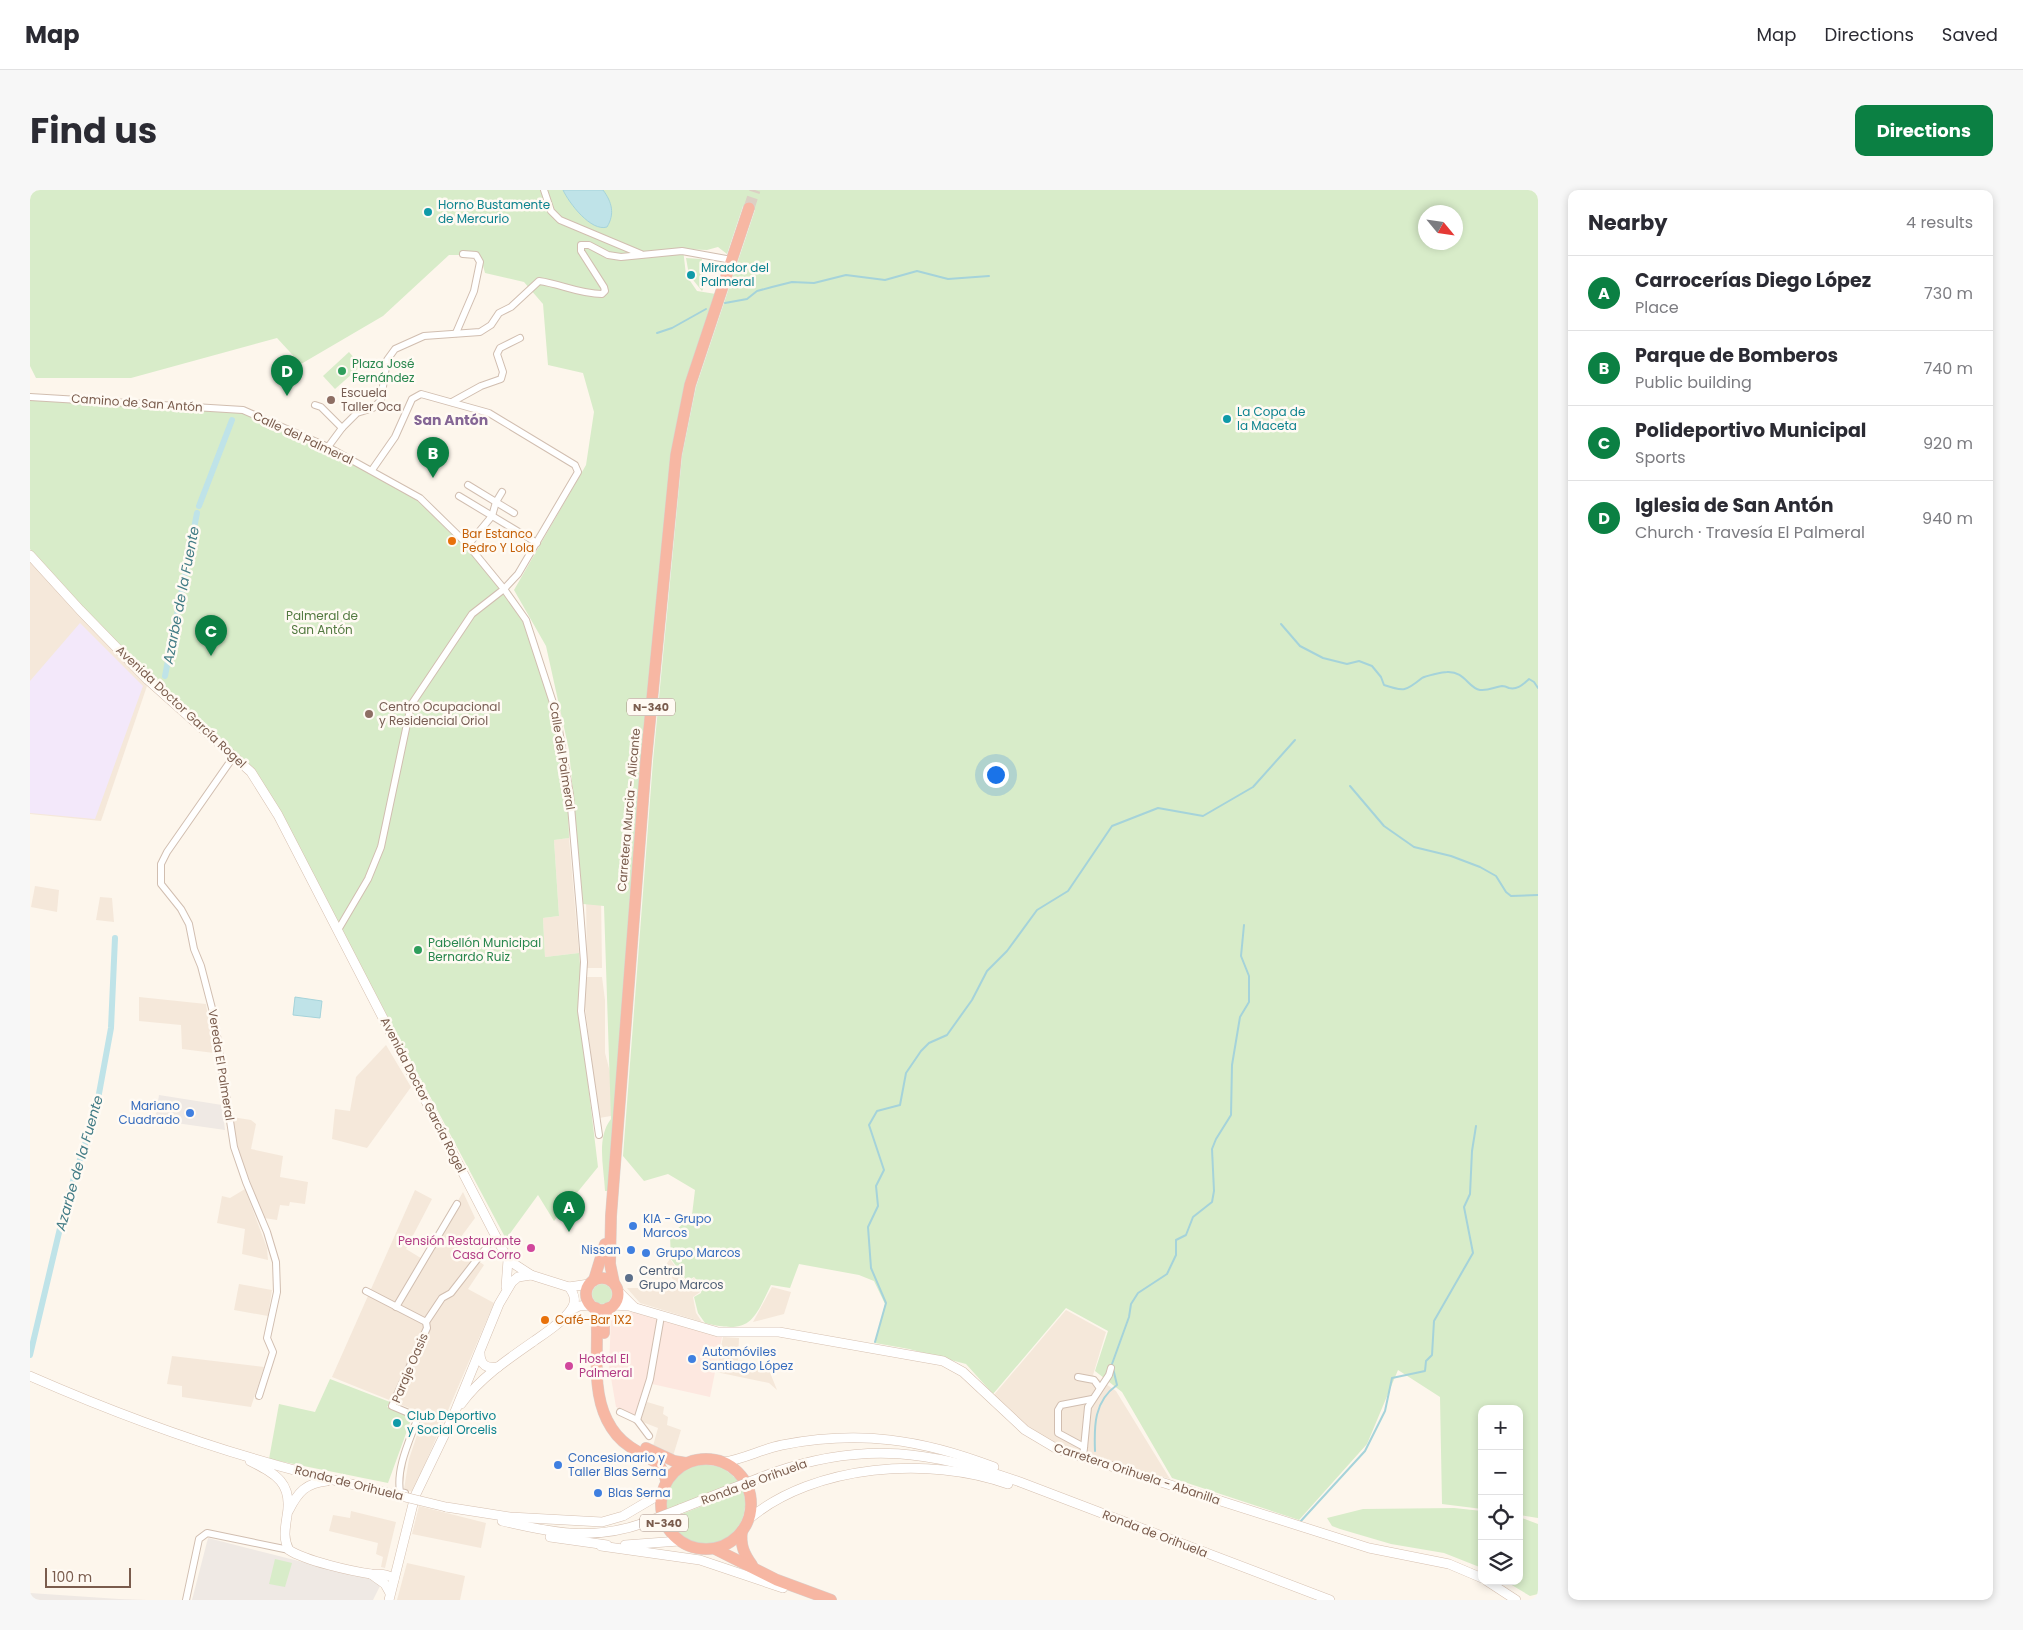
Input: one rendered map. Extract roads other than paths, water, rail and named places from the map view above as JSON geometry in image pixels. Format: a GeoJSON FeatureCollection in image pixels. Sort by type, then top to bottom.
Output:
{"type":"FeatureCollection","features":[{"type":"Feature","properties":{"kind":"highway","name":"Carretera Murcia - Alicante"},"geometry":{"type":"LineString","coordinates":[[616,1286],[610,1264],[611,1216],[647,751],[676,456],[690,385],[749,208]]}},
{"type":"Feature","properties":{"kind":"highway","name":"Carretera Murcia - Alicante"},"geometry":{"type":"LineString","coordinates":[[591,1282],[600,1265],[611,1216]]}},
{"type":"Feature","properties":{"kind":"highway"},"geometry":{"type":"LineString","coordinates":[[591,1282],[606,1278],[616,1286]]}},
{"type":"Feature","properties":{"kind":"highway","name":"N-340"},"geometry":{"type":"LineString","coordinates":[[591,1282],[586,1295],[593,1307],[600,1400],[606,1419],[628,1446],[661,1466],[666,1482]]}},
{"type":"Feature","properties":{"kind":"highway","name":"N-340"},"geometry":{"type":"LineString","coordinates":[[616,1286],[617,1298],[610,1307],[603,1326],[607,1394],[614,1417],[624,1432],[635,1441],[667,1458],[686,1463]]}},
{"type":"Feature","properties":{"kind":"highway"},"geometry":{"type":"LineString","coordinates":[[593,1307],[610,1307]]}},
{"type":"Feature","properties":{"kind":"highway","name":"N-340"},"geometry":{"type":"LineString","coordinates":[[724,1462],[701,1459],[686,1463],[672,1474],[666,1482],[662,1493],[662,1514],[671,1534],[679,1541],[696,1548],[715,1549],[814,1597],[831,1600]]}},
{"type":"Feature","properties":{"kind":"highway"},"geometry":{"type":"LineString","coordinates":[[715,1549],[730,1542],[742,1531],[749,1519],[750,1496],[747,1486],[738,1472],[724,1462]]}},
{"type":"Feature","properties":{"kind":"highway"},"geometry":{"type":"LineString","coordinates":[[742,1531],[741,1541],[744,1554],[753,1567]]}},
{"type":"Feature","properties":{"kind":"main road","name":"Avenida Doctor García Rogel"},"geometry":{"type":"LineString","coordinates":[[30,555],[148,680],[251,772],[278,815],[496,1235],[508,1260],[506,1293]]}},
{"type":"Feature","properties":{"kind":"main road"},"geometry":{"type":"LineString","coordinates":[[508,1260],[531,1275],[569,1287],[591,1282]]}},
{"type":"Feature","properties":{"kind":"main road"},"geometry":{"type":"LineString","coordinates":[[389,1597],[415,1496],[452,1419],[506,1293],[512,1282],[518,1277],[531,1275]]}},
{"type":"Feature","properties":{"kind":"main road","name":"Carretera Orihuela - Abanilla"},"geometry":{"type":"LineString","coordinates":[[616,1286],[637,1308]]}},
{"type":"Feature","properties":{"kind":"main road"},"geometry":{"type":"LineString","coordinates":[[569,1287],[574,1294],[575,1300],[571,1310]]}},
{"type":"Feature","properties":{"kind":"main road"},"geometry":{"type":"LineString","coordinates":[[452,1419],[463,1402],[498,1367],[552,1328],[571,1310],[579,1306],[593,1307]]}},
{"type":"Feature","properties":{"kind":"main road","name":"Carretera Orihuela - Abanilla"},"geometry":{"type":"LineString","coordinates":[[610,1307],[637,1308],[718,1332],[779,1332],[943,1361],[963,1372],[1025,1430],[1057,1449],[1369,1548],[1449,1564],[1478,1576]]}},
{"type":"Feature","properties":{"kind":"main road"},"geometry":{"type":"LineString","coordinates":[[480,1353],[480,1358],[486,1366],[498,1367]]}},
{"type":"Feature","properties":{"kind":"main road","name":"Ronda de Orihuela"},"geometry":{"type":"LineString","coordinates":[[30,1376],[160,1428],[230,1451],[336,1481],[544,1531],[580,1534],[622,1530],[775,1472],[815,1460],[860,1453],[894,1452],[930,1456],[991,1472],[1330,1600]]}},
{"type":"Feature","properties":{"kind":"main road"},"geometry":{"type":"LineString","coordinates":[[724,1462],[779,1446],[813,1440],[865,1437],[900,1440],[972,1459],[1075,1499],[1087,1508]]}},
{"type":"Feature","properties":{"kind":"main road"},"geometry":{"type":"LineString","coordinates":[[230,1451],[271,1472],[280,1479],[285,1487],[288,1500],[284,1537],[289,1550],[298,1556],[371,1574],[382,1580],[394,1579]]}},
{"type":"Feature","properties":{"kind":"main road"},"geometry":{"type":"LineString","coordinates":[[749,1519],[781,1498],[830,1478],[877,1470],[953,1470],[999,1481],[1144,1534],[1160,1536]]}},
{"type":"Feature","properties":{"kind":"main road"},"geometry":{"type":"LineString","coordinates":[[287,1515],[301,1489],[315,1482],[336,1481]]}},
{"type":"Feature","properties":{"kind":"main road"},"geometry":{"type":"LineString","coordinates":[[446,1507],[531,1520],[602,1522],[623,1516],[662,1493]]}},
{"type":"Feature","properties":{"kind":"main road"},"geometry":{"type":"LineString","coordinates":[[495,1520],[543,1536],[700,1560],[814,1597]]}},
{"type":"Feature","properties":{"kind":"main road"},"geometry":{"type":"LineString","coordinates":[[602,1546],[679,1541]]}},
{"type":"Feature","properties":{"kind":"main road"},"geometry":{"type":"LineString","coordinates":[[371,1574],[387,1572],[392,1568],[398,1557]]}},
{"type":"Feature","properties":{"kind":"main road"},"geometry":{"type":"LineString","coordinates":[[371,1574],[385,1584],[389,1597]]}},
{"type":"Feature","properties":{"kind":"main road"},"geometry":{"type":"LineString","coordinates":[[1494,1585],[1516,1600]]}},
{"type":"Feature","properties":{"kind":"street"},"geometry":{"type":"LineString","coordinates":[[544,190],[551,211],[560,220],[642,254]]}},
{"type":"Feature","properties":{"kind":"street"},"geometry":{"type":"LineString","coordinates":[[328,447],[342,428],[357,413],[373,408],[380,400],[387,360],[395,349],[424,336],[456,333],[473,334],[487,328],[499,313],[511,307],[539,281],[552,283],[582,293],[602,294],[605,291],[604,287],[581,251],[581,245],[588,245],[608,255],[668,251],[688,252],[732,260]]}},
{"type":"Feature","properties":{"kind":"street"},"geometry":{"type":"LineString","coordinates":[[456,333],[474,291],[480,262],[476,255],[463,254]]}},
{"type":"Feature","properties":{"kind":"street"},"geometry":{"type":"LineString","coordinates":[[452,402],[473,389],[501,379],[503,372],[497,354],[500,348],[520,338]]}},
{"type":"Feature","properties":{"kind":"street"},"geometry":{"type":"LineString","coordinates":[[338,930],[368,879],[381,847],[412,705],[472,614],[504,589],[518,574],[578,472],[578,467],[489,412],[421,394],[412,399],[394,437],[372,470]]}},
{"type":"Feature","properties":{"kind":"street","name":"Camino de San Antón"},"geometry":{"type":"LineString","coordinates":[[30,397],[243,410]]}},
{"type":"Feature","properties":{"kind":"street"},"geometry":{"type":"LineString","coordinates":[[315,404],[321,407],[342,428]]}},
{"type":"Feature","properties":{"kind":"street","name":"Calle del Palmeral"},"geometry":{"type":"LineString","coordinates":[[243,410],[328,447],[420,498],[468,545],[504,589],[526,620],[556,712],[570,796],[584,962],[582,1011],[599,1135]]}},
{"type":"Feature","properties":{"kind":"street"},"geometry":{"type":"LineString","coordinates":[[468,485],[514,513]]}},
{"type":"Feature","properties":{"kind":"street"},"geometry":{"type":"LineString","coordinates":[[468,545],[492,516],[496,502],[502,492]]}},
{"type":"Feature","properties":{"kind":"street"},"geometry":{"type":"LineString","coordinates":[[459,496],[537,544]]}},
{"type":"Feature","properties":{"kind":"street","name":"Vereda El Palmeral"},"geometry":{"type":"LineString","coordinates":[[234,756],[167,852],[161,864],[160,874],[161,884],[186,916],[194,949],[202,966],[214,1016],[234,1147],[267,1232],[276,1262],[277,1292],[267,1338],[273,1352],[259,1396]]}},
{"type":"Feature","properties":{"kind":"street"},"geometry":{"type":"LineString","coordinates":[[396,1307],[457,1204]]}},
{"type":"Feature","properties":{"kind":"street","name":"Paraje Oasis"},"geometry":{"type":"LineString","coordinates":[[415,1496],[400,1492],[398,1482],[404,1455],[418,1417],[392,1406],[427,1328],[426,1322],[442,1298],[451,1293],[496,1235]]}},
{"type":"Feature","properties":{"kind":"street"},"geometry":{"type":"LineString","coordinates":[[366,1292],[426,1322]]}},
{"type":"Feature","properties":{"kind":"street"},"geometry":{"type":"LineString","coordinates":[[637,1420],[650,1379],[661,1316]]}},
{"type":"Feature","properties":{"kind":"street"},"geometry":{"type":"LineString","coordinates":[[1083,1458],[1086,1412],[1099,1387],[1109,1375],[1111,1368]]}},
{"type":"Feature","properties":{"kind":"street"},"geometry":{"type":"LineString","coordinates":[[1078,1377],[1094,1380],[1099,1387]]}},
{"type":"Feature","properties":{"kind":"street"},"geometry":{"type":"LineString","coordinates":[[1084,1447],[1058,1433],[1058,1410],[1061,1405],[1092,1399]]}},
{"type":"Feature","properties":{"kind":"street"},"geometry":{"type":"LineString","coordinates":[[620,1412],[637,1420],[649,1436]]}},
{"type":"Feature","properties":{"kind":"street"},"geometry":{"type":"LineString","coordinates":[[186,1600],[199,1538],[202,1534],[207,1533],[289,1550]]}},
{"type":"Feature","properties":{"kind":"street"},"geometry":{"type":"LineString","coordinates":[[266,1546],[276,1544],[284,1537]]}},
{"type":"Feature","properties":{"kind":"water"},"geometry":{"type":"Polygon","coordinates":[[[563,190],[603,190],[609,199],[612,213],[607,227],[594,225],[588,221],[575,209],[563,190]]]}},
{"type":"Feature","properties":{"kind":"water"},"geometry":{"type":"Polygon","coordinates":[[[295,997],[322,1001],[320,1018],[293,1015],[295,997]]]}},
{"type":"Feature","properties":{"kind":"waterway"},"geometry":{"type":"LineString","coordinates":[[725,303],[747,299],[757,291],[792,282],[814,283],[846,275],[885,280],[917,271],[948,279],[989,276]]}},
{"type":"Feature","properties":{"kind":"waterway"},"geometry":{"type":"LineString","coordinates":[[657,333],[672,328],[706,309]]}},
{"type":"Feature","properties":{"kind":"waterway","name":"Azarbe de la Fuente"},"geometry":{"type":"LineString","coordinates":[[199,506],[232,420]]}},
{"type":"Feature","properties":{"kind":"waterway","name":"Azarbe de la Fuente"},"geometry":{"type":"LineString","coordinates":[[165,676],[197,513]]}},
{"type":"Feature","properties":{"kind":"waterway"},"geometry":{"type":"LineString","coordinates":[[1281,624],[1300,646],[1323,658],[1347,664],[1359,661],[1372,666],[1381,677],[1384,685],[1396,689],[1408,688],[1424,677],[1447,672],[1458,674],[1476,689],[1480,690],[1502,686],[1515,688],[1529,679],[1538,688]]}},
{"type":"Feature","properties":{"kind":"waterway"},"geometry":{"type":"LineString","coordinates":[[875,1342],[886,1303],[871,1268],[868,1227],[878,1206],[876,1186],[884,1170],[869,1125],[877,1111],[900,1105],[906,1073],[921,1051],[929,1043],[947,1035],[972,1000],[987,971],[1007,951],[1037,910],[1068,891],[1112,826],[1158,808],[1203,816],[1253,787],[1295,740]]}},
{"type":"Feature","properties":{"kind":"waterway"},"geometry":{"type":"LineString","coordinates":[[1350,786],[1384,826],[1414,847],[1451,856],[1480,867],[1496,876],[1506,892],[1511,896],[1538,895]]}},
{"type":"Feature","properties":{"kind":"waterway"},"geometry":{"type":"LineString","coordinates":[[1095,1451],[1095,1423],[1104,1399],[1109,1391],[1117,1385],[1112,1364],[1129,1317],[1131,1304],[1138,1293],[1167,1274],[1176,1255],[1176,1240],[1186,1235],[1193,1217],[1212,1202],[1214,1191],[1212,1149],[1231,1115],[1232,1065],[1240,1017],[1249,1002],[1249,976],[1241,956],[1244,925]]}},
{"type":"Feature","properties":{"kind":"waterway","name":"Azarbe de la Fuente"},"geometry":{"type":"LineString","coordinates":[[30,1355],[66,1203],[96,1110],[111,1028],[115,938]]}},
{"type":"Feature","properties":{"kind":"waterway"},"geometry":{"type":"LineString","coordinates":[[1300,1522],[1365,1451],[1385,1411],[1392,1378],[1425,1371],[1426,1361],[1432,1355],[1434,1321],[1473,1253],[1464,1207],[1470,1194],[1472,1151],[1476,1126]]}},
{"type":"Feature","properties":{"kind":"tunnel"},"geometry":{"type":"LineString","coordinates":[[749,208],[755,190]]}},
{"type":"Feature","properties":{"kind":"place","name":"Horno Bustamente de Mercurio"},"geometry":{"type":"Point","coordinates":[428,212]}},
{"type":"Feature","properties":{"kind":"place","name":"Mirador del Palmeral"},"geometry":{"type":"Point","coordinates":[691,275]}},
{"type":"Feature","properties":{"kind":"place","name":"Plaza José Fernández"},"geometry":{"type":"Point","coordinates":[342,371]}},
{"type":"Feature","properties":{"kind":"place","name":"Iglesia de San Antón"},"geometry":{"type":"Point","coordinates":[287,396]}},
{"type":"Feature","properties":{"kind":"place","name":"Escuela Taller Oca"},"geometry":{"type":"Point","coordinates":[331,400]}},
{"type":"Feature","properties":{"kind":"place","name":"La Copa de la Maceta"},"geometry":{"type":"Point","coordinates":[1227,419]}},
{"type":"Feature","properties":{"kind":"place","name":"Parque de Bomberos"},"geometry":{"type":"Point","coordinates":[433,478]}},
{"type":"Feature","properties":{"kind":"place","name":"Bar Estanco Pedro Y Lola"},"geometry":{"type":"Point","coordinates":[452,541]}},
{"type":"Feature","properties":{"kind":"place","name":"Polideportivo Municipal"},"geometry":{"type":"Point","coordinates":[211,656]}},
{"type":"Feature","properties":{"kind":"place","name":"Centro Ocupacional y Residencial Oriol"},"geometry":{"type":"Point","coordinates":[369,714]}},
{"type":"Feature","properties":{"kind":"place","name":"Pabellón Municipal Bernardo Ruiz"},"geometry":{"type":"Point","coordinates":[418,950]}},
{"type":"Feature","properties":{"kind":"place","name":"Mariano Cuadrado"},"geometry":{"type":"Point","coordinates":[190,1113]}},
{"type":"Feature","properties":{"kind":"place","name":"KIA - Grupo Marcos"},"geometry":{"type":"Point","coordinates":[633,1226]}},
{"type":"Feature","properties":{"kind":"place","name":"Carrocerías Diego López"},"geometry":{"type":"Point","coordinates":[569,1232]}},
{"type":"Feature","properties":{"kind":"place","name":"Pensión Restaurante Casa Corro"},"geometry":{"type":"Point","coordinates":[531,1248]}},
{"type":"Feature","properties":{"kind":"place","name":"Nissan"},"geometry":{"type":"Point","coordinates":[631,1250]}},
{"type":"Feature","properties":{"kind":"place","name":"Grupo Marcos"},"geometry":{"type":"Point","coordinates":[646,1253]}},
{"type":"Feature","properties":{"kind":"place","name":"Central Grupo Marcos"},"geometry":{"type":"Point","coordinates":[629,1278]}},
{"type":"Feature","properties":{"kind":"place","name":"Café-Bar 1X2"},"geometry":{"type":"Point","coordinates":[545,1320]}},
{"type":"Feature","properties":{"kind":"place","name":"Automóviles Santiago López"},"geometry":{"type":"Point","coordinates":[692,1359]}},
{"type":"Feature","properties":{"kind":"place","name":"Hostal El Palmeral"},"geometry":{"type":"Point","coordinates":[569,1366]}},
{"type":"Feature","properties":{"kind":"place","name":"Club Deportivo y Social Orcelis"},"geometry":{"type":"Point","coordinates":[397,1423]}},
{"type":"Feature","properties":{"kind":"place","name":"Concesionario y Taller Blas Serna"},"geometry":{"type":"Point","coordinates":[558,1465]}},
{"type":"Feature","properties":{"kind":"place","name":"Blas Serna"},"geometry":{"type":"Point","coordinates":[598,1493]}},
{"type":"Feature","properties":{"kind":"district","name":"San Antón"},"geometry":{"type":"Point","coordinates":[451,420]}},
{"type":"Feature","properties":{"kind":"park label","name":"Palmeral de San Antón"},"geometry":{"type":"Point","coordinates":[322,623]}}]}
